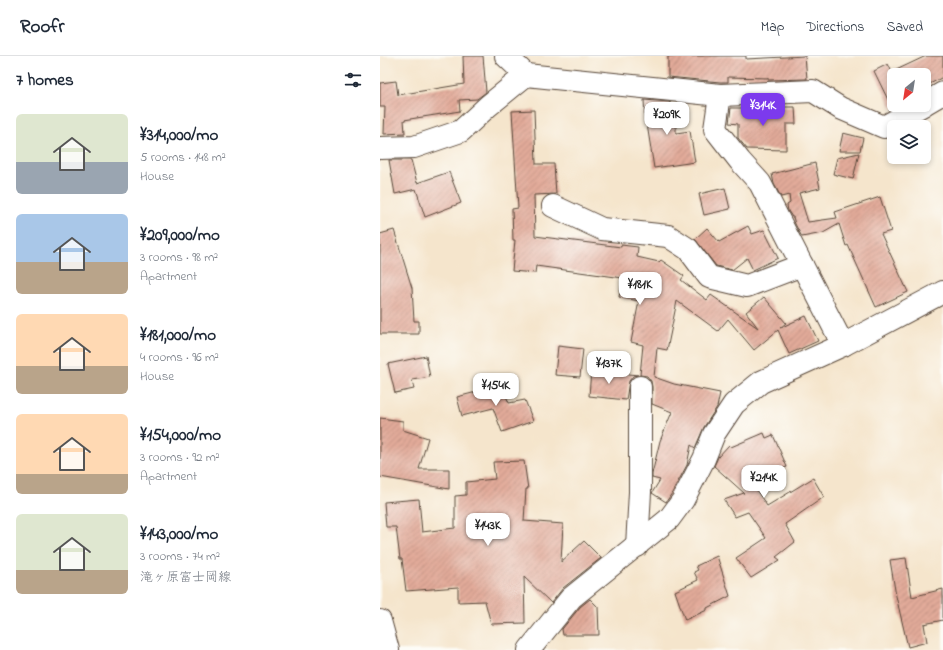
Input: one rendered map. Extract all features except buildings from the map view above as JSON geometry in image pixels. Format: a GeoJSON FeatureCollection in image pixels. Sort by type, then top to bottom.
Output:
{"type":"FeatureCollection","features":[{"type":"Feature","properties":{"kind":"street"},"geometry":{"type":"LineString","coordinates":[[506,56],[526,75],[720,95],[813,91],[840,108],[884,128],[911,112]]}},
{"type":"Feature","properties":{"kind":"street"},"geometry":{"type":"LineString","coordinates":[[380,148],[414,147],[461,131],[488,106],[526,75]]}},
{"type":"Feature","properties":{"kind":"street"},"geometry":{"type":"LineString","coordinates":[[931,100],[943,93]]}},
{"type":"Feature","properties":{"kind":"street"},"geometry":{"type":"LineString","coordinates":[[720,95],[716,129],[740,161],[760,183],[843,345]]}},
{"type":"Feature","properties":{"kind":"street"},"geometry":{"type":"LineString","coordinates":[[553,206],[602,229],[668,236],[688,249],[709,277],[747,286],[802,265]]}},
{"type":"Feature","properties":{"kind":"street"},"geometry":{"type":"LineString","coordinates":[[529,650],[571,598],[669,519],[683,500],[714,434],[734,404],[761,382],[843,345],[943,292]]}},
{"type":"Feature","properties":{"kind":"street"},"geometry":{"type":"LineString","coordinates":[[637,546],[640,492],[640,387]]}},
{"type":"Feature","properties":{"kind":"street"},"geometry":{"type":"LineString","coordinates":[[380,621],[388,650]]}}]}
